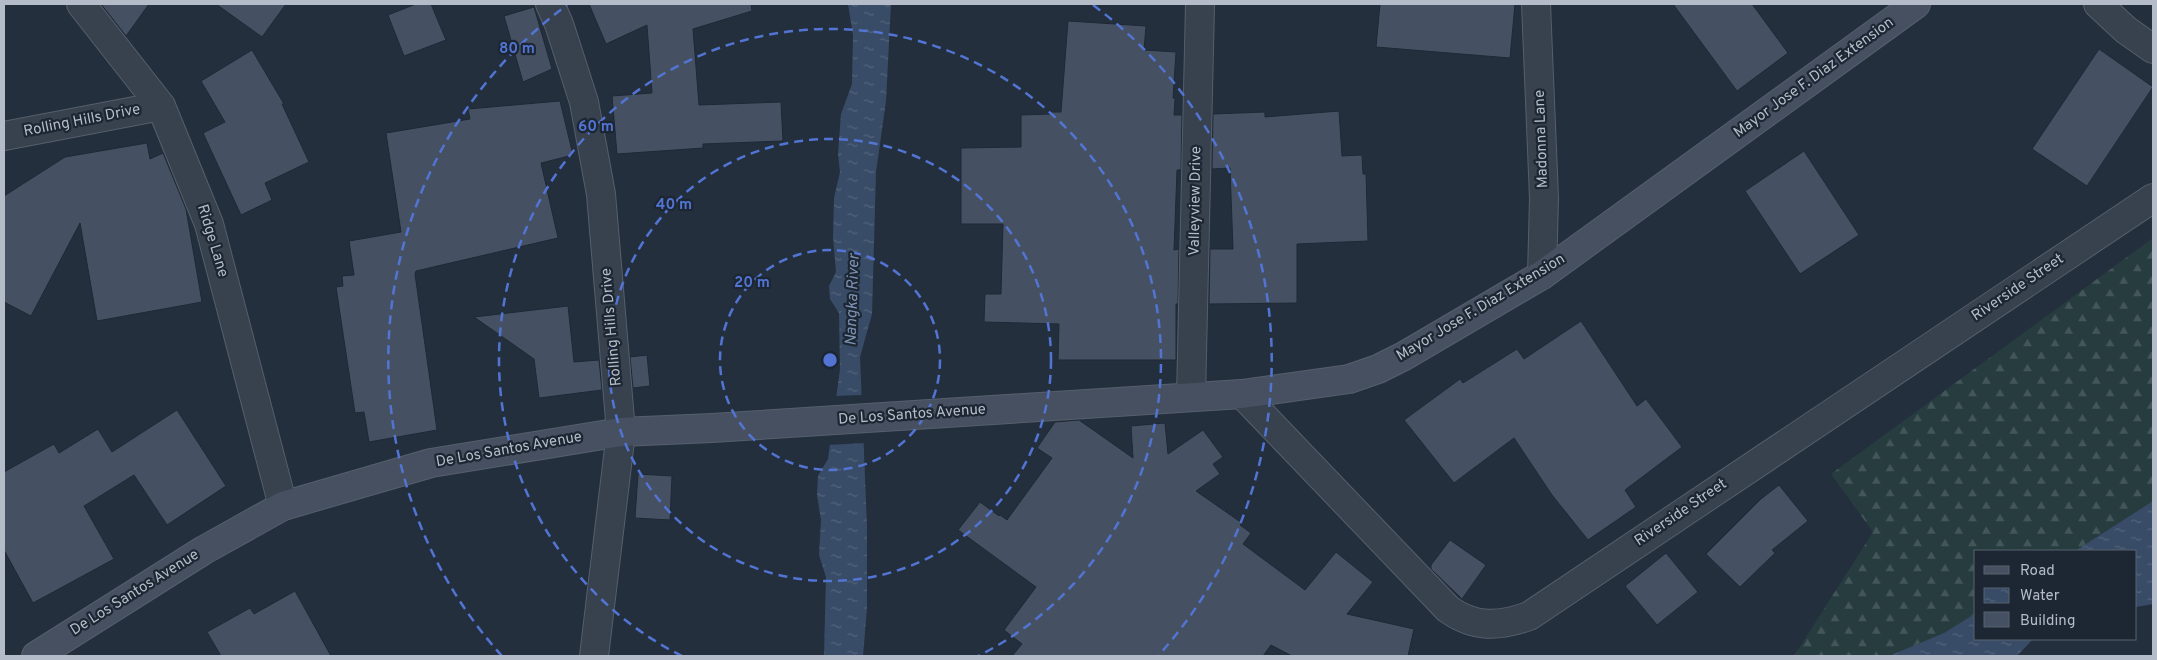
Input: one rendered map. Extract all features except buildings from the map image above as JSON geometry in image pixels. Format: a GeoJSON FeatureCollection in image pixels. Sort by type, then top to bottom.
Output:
{"type":"FeatureCollection","features":[{"type":"Feature","properties":{"kind":"street","name":"Ridge Lane"},"geometry":{"type":"LineString","coordinates":[[81,4],[161,106],[209,224],[283,506]]}},
{"type":"Feature","properties":{"kind":"street","name":"Rolling Hills Drive"},"geometry":{"type":"LineString","coordinates":[[550,4],[560,24],[584,102],[601,194],[621,432],[594,656]]}},
{"type":"Feature","properties":{"kind":"street","name":"Valleyview Drive"},"geometry":{"type":"LineString","coordinates":[[1191,397],[1200,4]]}},
{"type":"Feature","properties":{"kind":"street","name":"Madonna Lane"},"geometry":{"type":"LineString","coordinates":[[1536,4],[1544,198],[1542,275]]}},
{"type":"Feature","properties":{"kind":"street","name":"Mayor Jose F. Diaz Extension"},"geometry":{"type":"LineString","coordinates":[[1030,408],[1242,394],[1349,379],[1378,369],[1404,356],[1542,275],[1916,4]]}},
{"type":"Feature","properties":{"kind":"street"},"geometry":{"type":"LineString","coordinates":[[2098,4],[2126,30],[2153,49]]}},
{"type":"Feature","properties":{"kind":"street","name":"Rolling Hills Drive"},"geometry":{"type":"LineString","coordinates":[[4,136],[161,106]]}},
{"type":"Feature","properties":{"kind":"street","name":"Riverside Street"},"geometry":{"type":"LineString","coordinates":[[1242,394],[1448,609],[1466,621],[1478,624],[1510,623],[1529,616],[2153,198]]}},
{"type":"Feature","properties":{"kind":"street","name":"De Los Santos Avenue"},"geometry":{"type":"LineString","coordinates":[[36,656],[204,550],[283,506],[431,464],[621,432],[1030,408]]}},
{"type":"Feature","properties":{"kind":"green space"},"geometry":{"type":"Polygon","coordinates":[[[2153,238],[2153,501],[2077,550],[1974,550],[1974,614],[1944,633],[1889,656],[1794,656],[1873,532],[1831,474],[2153,238]]]}},
{"type":"Feature","properties":{"kind":"water","name":"Nangka River"},"geometry":{"type":"Polygon","coordinates":[[[848,4],[891,4],[886,101],[876,172],[872,314],[860,357],[867,526],[867,608],[863,656],[824,656],[826,577],[819,555],[821,520],[817,495],[818,476],[828,459],[840,369],[839,313],[830,299],[829,286],[836,272],[833,237],[834,198],[840,172],[838,154],[841,114],[852,84],[853,35],[848,4]]]}},
{"type":"Feature","properties":{"kind":"water"},"geometry":{"type":"Polygon","coordinates":[[[2153,501],[2153,604],[2137,607],[2137,550],[2077,550],[2153,501]]]}},
{"type":"Feature","properties":{"kind":"water"},"geometry":{"type":"Polygon","coordinates":[[[1974,614],[1974,640],[2032,640],[2017,656],[1889,656],[1944,633],[1974,614]]]}},
{"type":"Feature","properties":{"kind":"pier"},"geometry":{"type":"Polygon","coordinates":[[[864,395],[865,443],[828,445],[834,396],[864,395]]]}}]}
